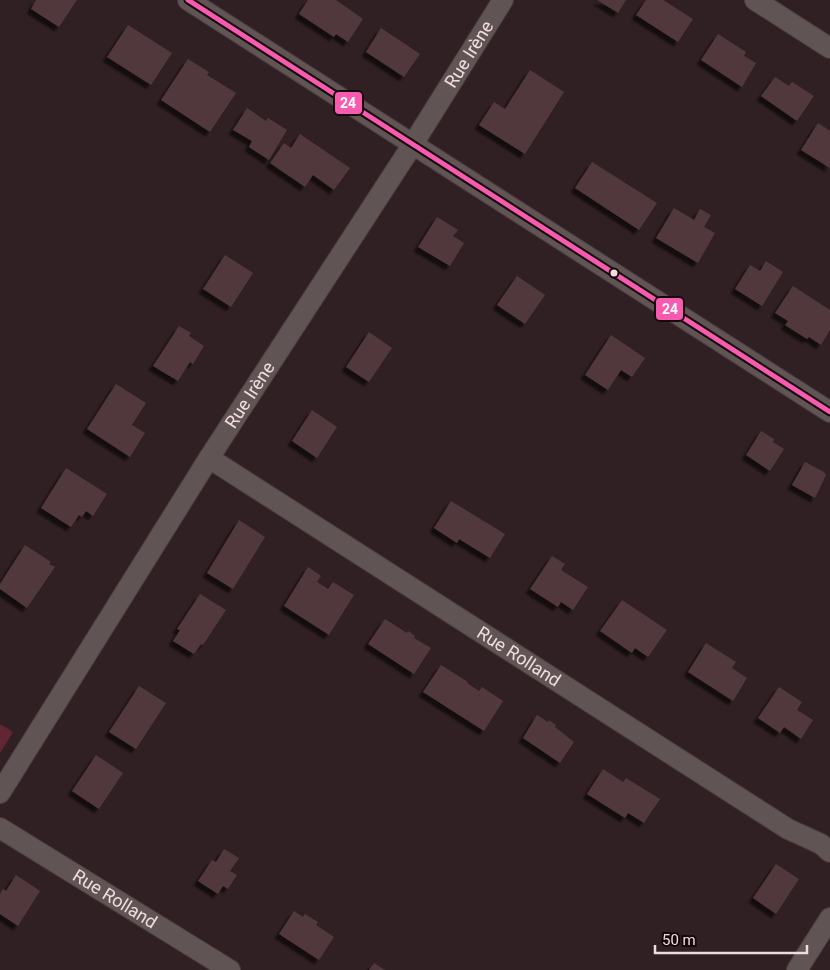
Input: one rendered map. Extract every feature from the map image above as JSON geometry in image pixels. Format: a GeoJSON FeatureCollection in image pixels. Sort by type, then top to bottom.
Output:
{"type":"FeatureCollection","features":[{"type":"Feature","properties":{"kind":"street"},"geometry":{"type":"LineString","coordinates":[[188,0],[830,412]]}},
{"type":"Feature","properties":{"kind":"street","name":"Rue Irène"},"geometry":{"type":"LineString","coordinates":[[0,793],[209,458],[413,144],[503,0]]}},
{"type":"Feature","properties":{"kind":"street"},"geometry":{"type":"LineString","coordinates":[[755,0],[830,48]]}},
{"type":"Feature","properties":{"kind":"street","name":"Rue Rolland"},"geometry":{"type":"LineString","coordinates":[[209,458],[788,829],[821,844],[830,852]]}},
{"type":"Feature","properties":{"kind":"street","name":"Rue Rolland"},"geometry":{"type":"LineString","coordinates":[[0,828],[230,970]]}},
{"type":"Feature","properties":{"kind":"street"},"geometry":{"type":"LineString","coordinates":[[797,970],[830,918]]}},
{"type":"Feature","properties":{"kind":"shaded area"},"geometry":{"type":"Polygon","coordinates":[[[0,724],[13,732],[0,753],[0,724]]]}},
{"type":"Feature","properties":{"kind":"building"},"geometry":{"type":"Polygon","coordinates":[[[36,0],[77,0],[59,27],[31,9],[36,0]]]}},
{"type":"Feature","properties":{"kind":"building"},"geometry":{"type":"Polygon","coordinates":[[[308,0],[336,0],[363,19],[348,42],[336,34],[334,37],[299,14],[308,0]]]}},
{"type":"Feature","properties":{"kind":"building"},"geometry":{"type":"Polygon","coordinates":[[[597,0],[626,0],[618,13],[597,0]]]}},
{"type":"Feature","properties":{"kind":"building"},"geometry":{"type":"Polygon","coordinates":[[[646,0],[663,0],[693,19],[678,42],[636,15],[646,0]]]}},
{"type":"Feature","properties":{"kind":"building"},"geometry":{"type":"Polygon","coordinates":[[[128,25],[172,53],[151,85],[107,57],[128,25]]]}},
{"type":"Feature","properties":{"kind":"building"},"geometry":{"type":"Polygon","coordinates":[[[381,28],[420,54],[404,77],[366,52],[381,28]]]}},
{"type":"Feature","properties":{"kind":"building"},"geometry":{"type":"Polygon","coordinates":[[[718,34],[746,52],[744,56],[756,63],[742,87],[701,60],[718,34]]]}},
{"type":"Feature","properties":{"kind":"building"},"geometry":{"type":"Polygon","coordinates":[[[188,59],[209,72],[207,75],[236,93],[210,132],[161,100],[188,59]]]}},
{"type":"Feature","properties":{"kind":"building"},"geometry":{"type":"Polygon","coordinates":[[[530,70],[564,92],[525,154],[479,125],[494,102],[505,109],[530,70]]]}},
{"type":"Feature","properties":{"kind":"building"},"geometry":{"type":"Polygon","coordinates":[[[775,77],[789,86],[792,82],[814,96],[797,121],[761,96],[775,77]]]}},
{"type":"Feature","properties":{"kind":"building"},"geometry":{"type":"Polygon","coordinates":[[[247,108],[266,121],[268,118],[287,130],[269,160],[249,147],[252,141],[233,130],[247,108]]]}},
{"type":"Feature","properties":{"kind":"building"},"geometry":{"type":"Polygon","coordinates":[[[818,123],[830,131],[830,168],[801,150],[818,123]]]}},
{"type":"Feature","properties":{"kind":"building"},"geometry":{"type":"Polygon","coordinates":[[[300,134],[350,168],[334,190],[313,175],[305,187],[270,163],[284,143],[291,148],[300,134]]]}},
{"type":"Feature","properties":{"kind":"building"},"geometry":{"type":"Polygon","coordinates":[[[592,162],[657,203],[639,230],[575,188],[592,162]]]}},
{"type":"Feature","properties":{"kind":"building"},"geometry":{"type":"Polygon","coordinates":[[[674,208],[694,220],[700,209],[711,215],[704,227],[715,233],[698,263],[656,238],[674,208]]]}},
{"type":"Feature","properties":{"kind":"building"},"geometry":{"type":"Polygon","coordinates":[[[437,217],[458,230],[453,236],[464,243],[450,266],[418,247],[437,217]]]}},
{"type":"Feature","properties":{"kind":"building"},"geometry":{"type":"Polygon","coordinates":[[[225,255],[253,273],[231,307],[203,289],[225,255]]]}},
{"type":"Feature","properties":{"kind":"building"},"geometry":{"type":"Polygon","coordinates":[[[766,261],[783,272],[762,306],[735,289],[750,265],[760,271],[766,261]]]}},
{"type":"Feature","properties":{"kind":"building"},"geometry":{"type":"Polygon","coordinates":[[[517,276],[545,295],[525,324],[497,305],[517,276]]]}},
{"type":"Feature","properties":{"kind":"building"},"geometry":{"type":"Polygon","coordinates":[[[793,286],[830,310],[830,330],[821,345],[809,337],[807,339],[785,325],[788,321],[775,313],[793,286]]]}},
{"type":"Feature","properties":{"kind":"building"},"geometry":{"type":"Polygon","coordinates":[[[179,326],[191,333],[189,336],[204,346],[193,364],[190,362],[178,381],[153,366],[179,326]]]}},
{"type":"Feature","properties":{"kind":"building"},"geometry":{"type":"Polygon","coordinates":[[[369,332],[392,348],[369,382],[346,367],[369,332]]]}},
{"type":"Feature","properties":{"kind":"building"},"geometry":{"type":"Polygon","coordinates":[[[611,335],[645,358],[632,377],[621,370],[608,390],[585,375],[611,335]]]}},
{"type":"Feature","properties":{"kind":"building"},"geometry":{"type":"Polygon","coordinates":[[[116,384],[146,403],[132,425],[145,433],[130,457],[87,429],[116,384]]]}},
{"type":"Feature","properties":{"kind":"building"},"geometry":{"type":"Polygon","coordinates":[[[312,410],[337,427],[317,458],[292,441],[312,410]]]}},
{"type":"Feature","properties":{"kind":"building"},"geometry":{"type":"Polygon","coordinates":[[[761,431],[774,439],[773,442],[784,449],[770,471],[746,455],[761,431]]]}},
{"type":"Feature","properties":{"kind":"building"},"geometry":{"type":"Polygon","coordinates":[[[805,462],[826,475],[815,498],[792,485],[805,462]]]}},
{"type":"Feature","properties":{"kind":"building"},"geometry":{"type":"Polygon","coordinates":[[[66,468],[107,494],[93,516],[86,511],[82,517],[79,515],[71,527],[41,508],[66,468]]]}},
{"type":"Feature","properties":{"kind":"building"},"geometry":{"type":"Polygon","coordinates":[[[451,501],[505,534],[490,558],[459,539],[457,543],[434,528],[451,501]]]}},
{"type":"Feature","properties":{"kind":"building"},"geometry":{"type":"Polygon","coordinates":[[[239,520],[265,537],[233,589],[207,573],[239,520]]]}},
{"type":"Feature","properties":{"kind":"building"},"geometry":{"type":"Polygon","coordinates":[[[25,545],[51,562],[49,564],[55,567],[27,608],[0,589],[0,584],[25,545]]]}},
{"type":"Feature","properties":{"kind":"building"},"geometry":{"type":"Polygon","coordinates":[[[552,556],[565,564],[561,570],[588,587],[573,610],[561,602],[558,607],[530,589],[552,556]]]}},
{"type":"Feature","properties":{"kind":"building"},"geometry":{"type":"Polygon","coordinates":[[[308,567],[321,576],[317,582],[328,589],[333,582],[354,595],[329,635],[284,606],[308,567]]]}},
{"type":"Feature","properties":{"kind":"building"},"geometry":{"type":"Polygon","coordinates":[[[200,594],[226,610],[203,645],[201,644],[194,654],[173,641],[180,630],[177,629],[200,594]]]}},
{"type":"Feature","properties":{"kind":"building"},"geometry":{"type":"Polygon","coordinates":[[[622,600],[667,630],[648,657],[635,648],[632,653],[600,631],[622,600]]]}},
{"type":"Feature","properties":{"kind":"building"},"geometry":{"type":"Polygon","coordinates":[[[385,619],[407,633],[408,631],[415,636],[414,638],[431,648],[414,674],[368,644],[385,619]]]}},
{"type":"Feature","properties":{"kind":"building"},"geometry":{"type":"Polygon","coordinates":[[[706,643],[736,662],[732,668],[747,678],[733,701],[688,672],[706,643]]]}},
{"type":"Feature","properties":{"kind":"building"},"geometry":{"type":"Polygon","coordinates":[[[441,665],[479,691],[482,687],[503,701],[484,731],[423,692],[441,665]]]}},
{"type":"Feature","properties":{"kind":"building"},"geometry":{"type":"Polygon","coordinates":[[[139,686],[166,703],[136,749],[109,732],[139,686]]]}},
{"type":"Feature","properties":{"kind":"building"},"geometry":{"type":"Polygon","coordinates":[[[779,687],[802,702],[797,710],[813,720],[801,739],[784,727],[780,733],[758,718],[779,687]]]}},
{"type":"Feature","properties":{"kind":"building"},"geometry":{"type":"Polygon","coordinates":[[[537,715],[556,725],[555,727],[574,742],[560,763],[523,738],[537,715]]]}},
{"type":"Feature","properties":{"kind":"building"},"geometry":{"type":"Polygon","coordinates":[[[96,755],[123,773],[99,809],[72,791],[96,755]]]}},
{"type":"Feature","properties":{"kind":"building"},"geometry":{"type":"Polygon","coordinates":[[[603,769],[623,782],[626,778],[660,799],[644,823],[628,813],[625,818],[587,794],[603,769]]]}},
{"type":"Feature","properties":{"kind":"building"},"geometry":{"type":"Polygon","coordinates":[[[224,849],[239,858],[230,871],[237,875],[228,889],[223,886],[218,894],[198,881],[212,860],[216,862],[224,849]]]}},
{"type":"Feature","properties":{"kind":"building"},"geometry":{"type":"Polygon","coordinates":[[[776,864],[799,879],[776,914],[753,898],[776,864]]]}},
{"type":"Feature","properties":{"kind":"building"},"geometry":{"type":"Polygon","coordinates":[[[16,875],[40,891],[18,926],[0,914],[0,894],[3,889],[6,891],[16,875]]]}},
{"type":"Feature","properties":{"kind":"building"},"geometry":{"type":"Polygon","coordinates":[[[294,911],[303,917],[305,914],[318,922],[316,925],[334,937],[319,960],[279,934],[294,911]]]}},
{"type":"Feature","properties":{"kind":"building"},"geometry":{"type":"Polygon","coordinates":[[[374,963],[385,970],[369,970],[374,963]]]}},
{"type":"Feature","properties":{"kind":"transit line","name":"24"},"geometry":{"type":"LineString","coordinates":[[188,0],[830,412]]}}]}
